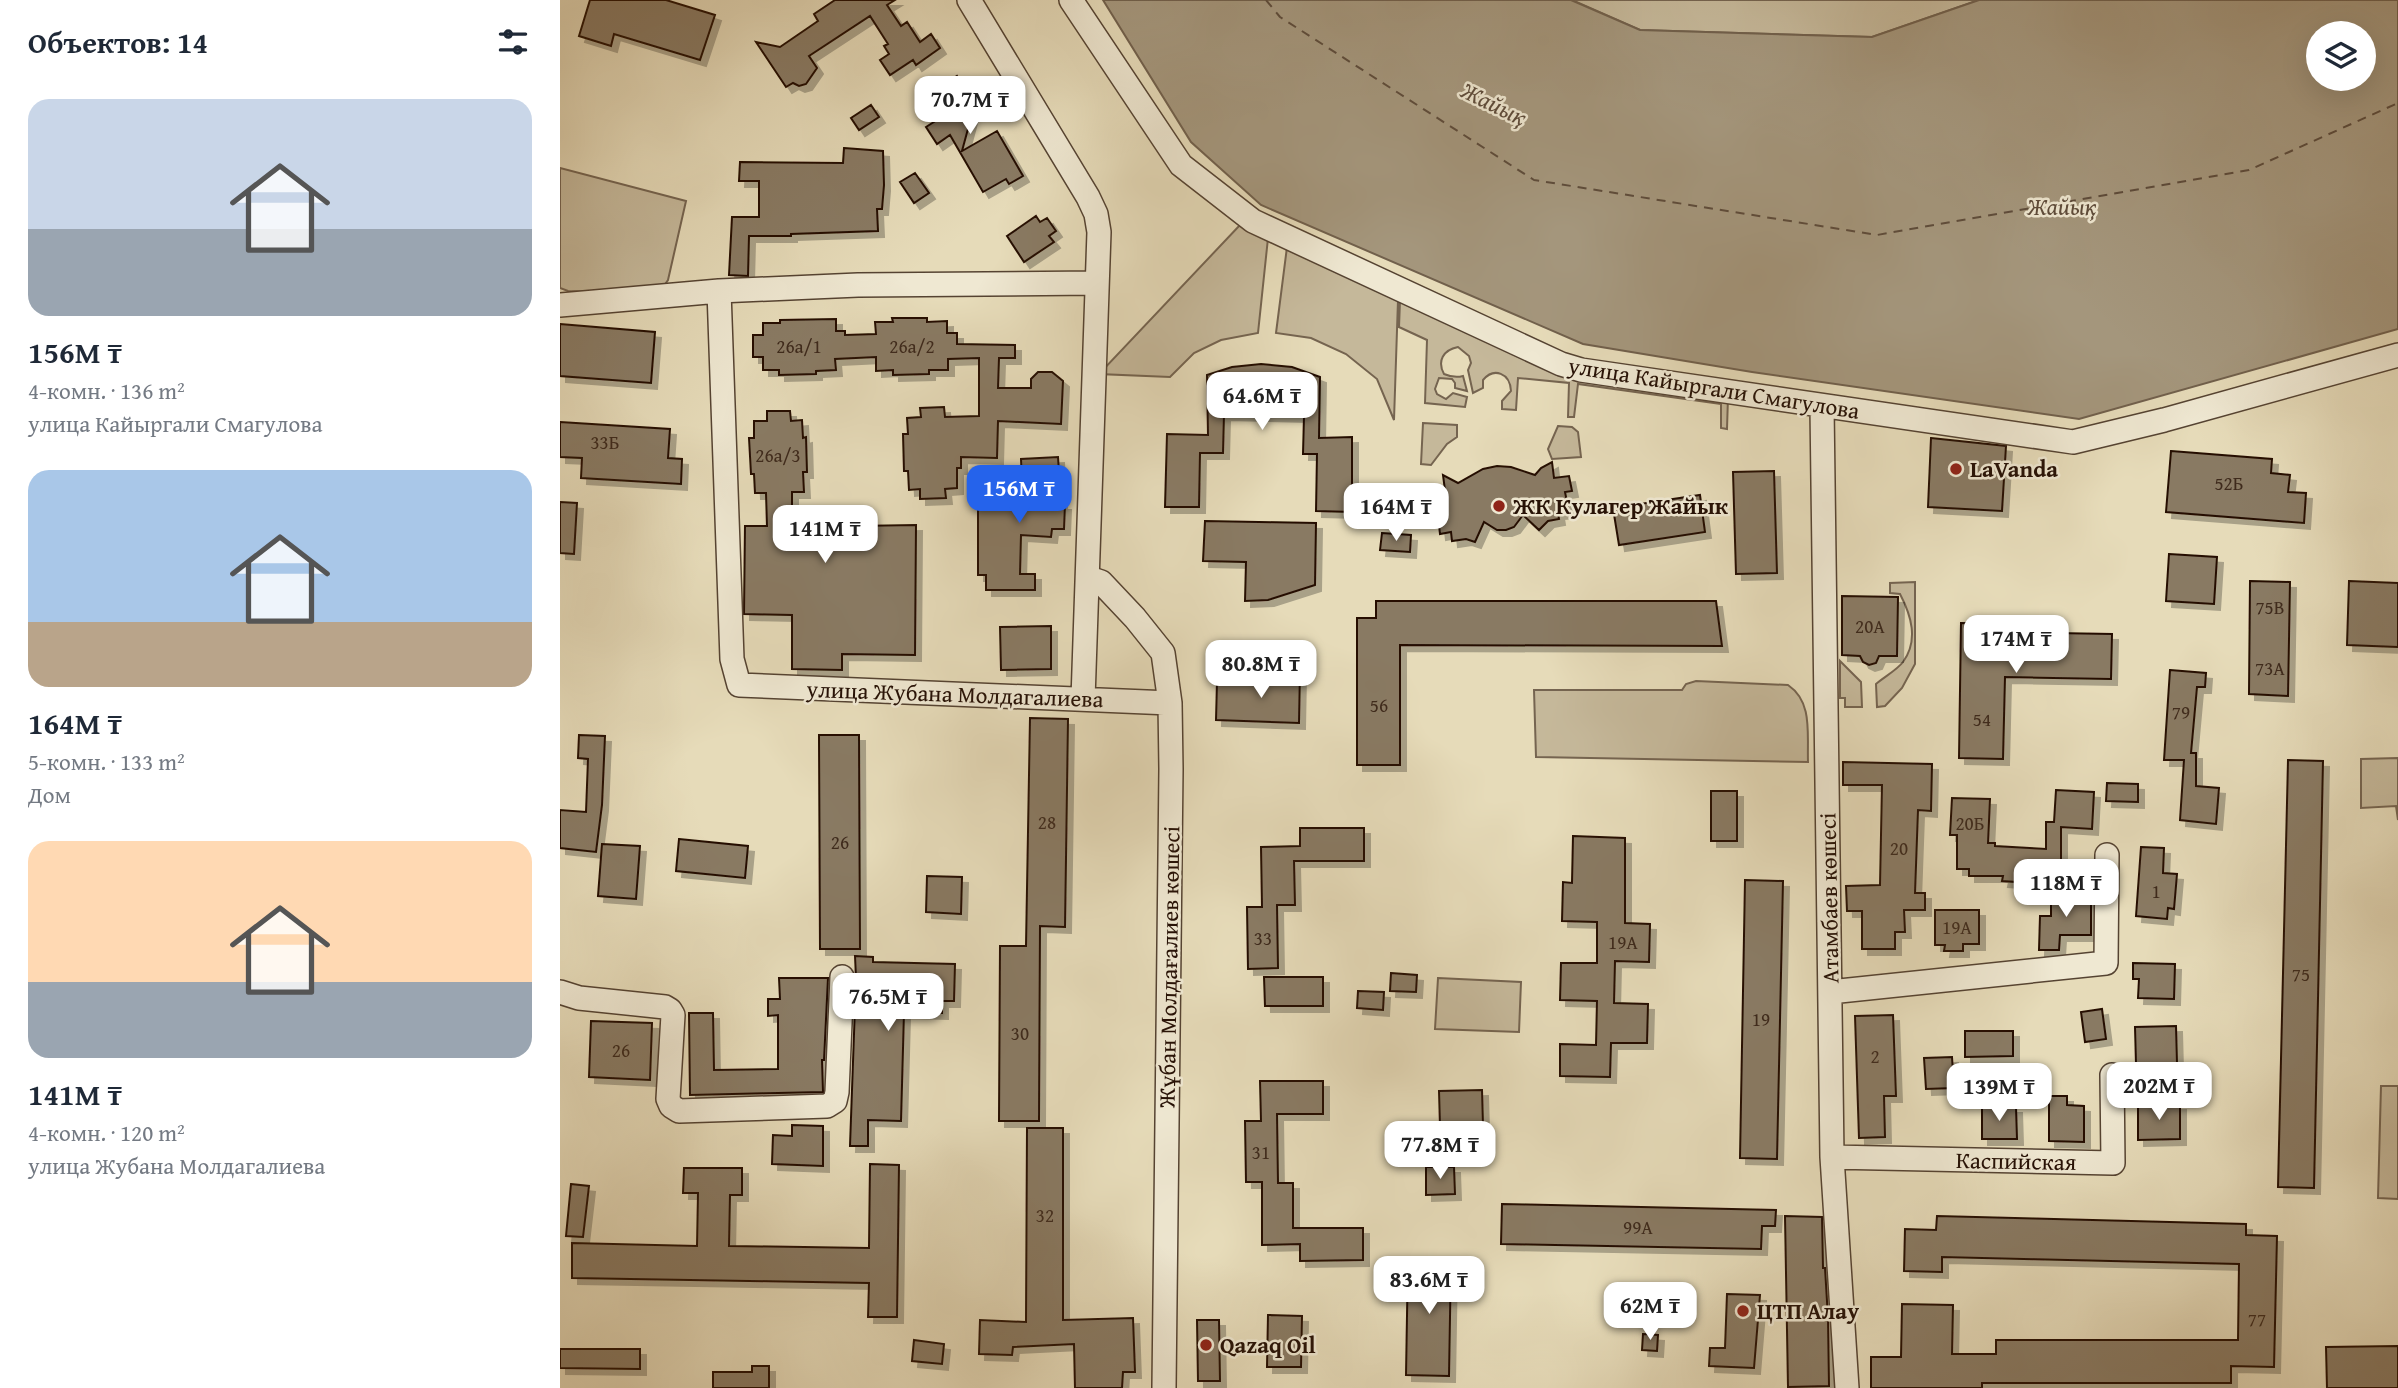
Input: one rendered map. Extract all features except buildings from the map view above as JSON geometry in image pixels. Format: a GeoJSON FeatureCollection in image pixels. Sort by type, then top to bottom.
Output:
{"type":"FeatureCollection","features":[{"type":"Feature","properties":{"kind":"street"},"geometry":{"type":"LineString","coordinates":[[969,0],[1088,197],[1096,214],[1099,232],[1083,699]]}},
{"type":"Feature","properties":{"kind":"street","name":"улица Кайыргали Смагулова"},"geometry":{"type":"LineString","coordinates":[[1072,0],[1181,166],[1253,221],[1561,364],[1581,370],[2073,442],[2164,420],[2398,355]]}},
{"type":"Feature","properties":{"kind":"street"},"geometry":{"type":"LineString","coordinates":[[560,305],[719,291],[858,285],[1097,283]]}},
{"type":"Feature","properties":{"kind":"street","name":"улица Жубана Молдагалиева"},"geometry":{"type":"LineString","coordinates":[[719,291],[732,659],[739,685],[1170,703]]}},
{"type":"Feature","properties":{"kind":"street","name":"Атамбаев көшесі"},"geometry":{"type":"LineString","coordinates":[[1822,407],[1832,1157],[1847,1388]]}},
{"type":"Feature","properties":{"kind":"street","name":"Жұбан Молдағалиев көшесі"},"geometry":{"type":"LineString","coordinates":[[1089,578],[1101,582],[1163,653],[1170,703],[1164,1388]]}},
{"type":"Feature","properties":{"kind":"street"},"geometry":{"type":"LineString","coordinates":[[1830,992],[2106,963],[2107,855]]}},
{"type":"Feature","properties":{"kind":"street"},"geometry":{"type":"LineString","coordinates":[[560,992],[579,998],[665,1007],[670,1010],[673,1016],[668,1099],[671,1106],[679,1111],[827,1106],[835,1101],[838,1092],[842,978]]}},
{"type":"Feature","properties":{"kind":"street","name":"Каспийская"},"geometry":{"type":"LineString","coordinates":[[1832,1157],[2113,1163],[2112,1075]]}},
{"type":"Feature","properties":{"kind":"shaded area"},"geometry":{"type":"Polygon","coordinates":[[[1572,0],[1979,0],[1872,37],[1640,30],[1572,0]]]}},
{"type":"Feature","properties":{"kind":"shaded area"},"geometry":{"type":"Polygon","coordinates":[[[560,168],[686,201],[668,280],[661,290],[649,294],[568,291],[560,288],[560,168]]]}},
{"type":"Feature","properties":{"kind":"shaded area"},"geometry":{"type":"Polygon","coordinates":[[[1240,225],[1268,238],[1258,333],[1221,340],[1194,353],[1170,377],[1099,374],[1240,225]]]}},
{"type":"Feature","properties":{"kind":"shaded area"},"geometry":{"type":"Polygon","coordinates":[[[1287,247],[1398,300],[1394,420],[1377,379],[1346,354],[1311,338],[1276,333],[1287,247]]]}},
{"type":"Feature","properties":{"kind":"shaded area"},"geometry":{"type":"Polygon","coordinates":[[[1400,301],[1586,378],[1728,397],[1727,429],[1721,428],[1721,404],[1578,384],[1574,417],[1568,417],[1569,383],[1518,378],[1516,410],[1502,409],[1502,401],[1511,391],[1508,380],[1501,374],[1492,374],[1483,380],[1483,388],[1473,393],[1468,370],[1471,363],[1469,356],[1458,347],[1445,353],[1441,365],[1444,374],[1463,376],[1467,391],[1455,388],[1452,379],[1439,378],[1435,389],[1437,394],[1446,399],[1453,393],[1467,397],[1465,407],[1425,403],[1427,340],[1399,327],[1400,301]]]}},
{"type":"Feature","properties":{"kind":"shaded area"},"geometry":{"type":"Polygon","coordinates":[[[1423,423],[1457,425],[1457,437],[1447,444],[1431,465],[1421,464],[1423,423]]]}},
{"type":"Feature","properties":{"kind":"shaded area"},"geometry":{"type":"Polygon","coordinates":[[[1558,426],[1572,427],[1578,432],[1581,457],[1552,459],[1548,449],[1558,426]]]}},
{"type":"Feature","properties":{"kind":"shaded area"},"geometry":{"type":"Polygon","coordinates":[[[1915,582],[1915,664],[1902,688],[1885,706],[1877,707],[1876,684],[1903,662],[1908,654],[1912,636],[1904,602],[1900,594],[1890,593],[1890,583],[1915,582]]]}},
{"type":"Feature","properties":{"kind":"shaded area"},"geometry":{"type":"Polygon","coordinates":[[[1840,661],[1861,682],[1862,707],[1845,707],[1845,698],[1840,698],[1840,661]]]}},
{"type":"Feature","properties":{"kind":"shaded area"},"geometry":{"type":"Polygon","coordinates":[[[1696,681],[1788,685],[1802,700],[1805,709],[1808,762],[1536,757],[1534,690],[1682,690],[1686,684],[1696,681]]]}},
{"type":"Feature","properties":{"kind":"shaded area"},"geometry":{"type":"Polygon","coordinates":[[[2398,758],[2398,820],[2396,806],[2361,808],[2361,759],[2398,758]]]}},
{"type":"Feature","properties":{"kind":"shaded area"},"geometry":{"type":"Polygon","coordinates":[[[1438,978],[1521,982],[1519,1032],[1435,1029],[1438,978]]]}},
{"type":"Feature","properties":{"kind":"shaded area"},"geometry":{"type":"Polygon","coordinates":[[[2381,1086],[2398,1086],[2398,1199],[2378,1198],[2381,1086]]]}},
{"type":"Feature","properties":{"kind":"water","name":"Жайық"},"geometry":{"type":"Polygon","coordinates":[[[1103,0],[1571,0],[1640,30],[1872,37],[1979,0],[2398,0],[2398,329],[2079,419],[1752,372],[1583,344],[1261,205],[1191,142],[1103,0]]]}},
{"type":"Feature","properties":{"kind":"ferry route"},"geometry":{"type":"LineString","coordinates":[[1266,0],[1280,17],[1534,180],[1877,235],[2249,170],[2398,103]]}},
{"type":"Feature","properties":{"kind":"place","name":"LaVanda"},"geometry":{"type":"Point","coordinates":[1956,469]}},
{"type":"Feature","properties":{"kind":"place","name":"ЖК Кулагер Жайык"},"geometry":{"type":"Point","coordinates":[1499,506]}},
{"type":"Feature","properties":{"kind":"place","name":"ЦТП Алау"},"geometry":{"type":"Point","coordinates":[1743,1311]}},
{"type":"Feature","properties":{"kind":"place","name":"Qazaq Oil"},"geometry":{"type":"Point","coordinates":[1206,1345]}}]}
